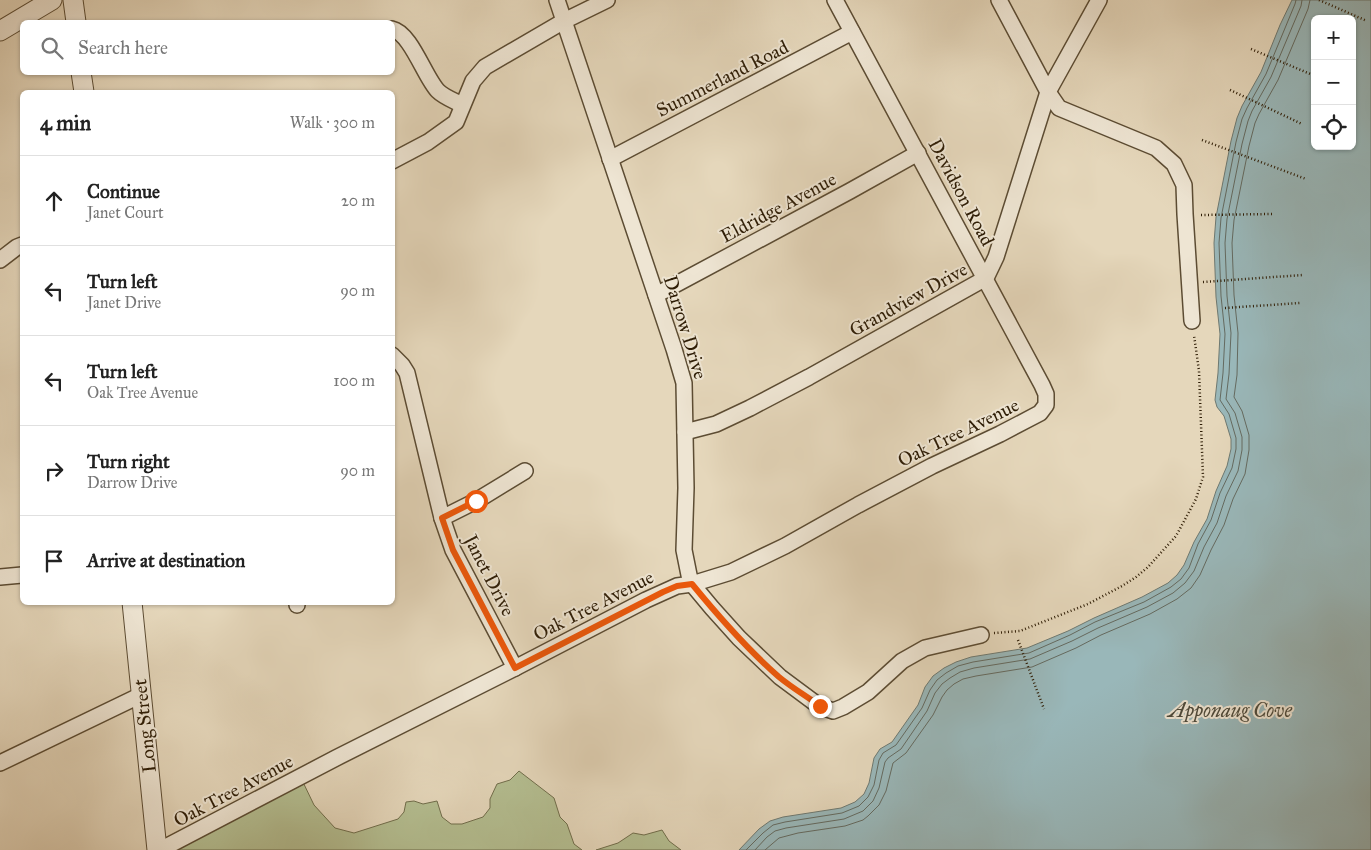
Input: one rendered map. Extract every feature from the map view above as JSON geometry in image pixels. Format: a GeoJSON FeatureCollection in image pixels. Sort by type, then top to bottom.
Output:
{"type":"FeatureCollection","features":[{"type":"Feature","properties":{"kind":"street"},"geometry":{"type":"LineString","coordinates":[[0,31],[52,0]]}},
{"type":"Feature","properties":{"kind":"street"},"geometry":{"type":"LineString","coordinates":[[73,0],[76,20]]}},
{"type":"Feature","properties":{"kind":"street","name":"Darrow Drive"},"geometry":{"type":"LineString","coordinates":[[557,0],[684,383],[684,550],[692,584],[738,638],[780,677],[820,706],[833,711],[868,692],[902,661],[925,648],[980,635]]}},
{"type":"Feature","properties":{"kind":"street"},"geometry":{"type":"LineString","coordinates":[[395,159],[428,142],[456,122],[473,82],[485,67],[606,0]]}},
{"type":"Feature","properties":{"kind":"street","name":"Davidson Road"},"geometry":{"type":"LineString","coordinates":[[835,0],[1042,385],[1046,394],[1046,405]]}},
{"type":"Feature","properties":{"kind":"street"},"geometry":{"type":"LineString","coordinates":[[999,0],[1058,108],[1156,148],[1174,164],[1184,186],[1184,214],[1192,321]]}},
{"type":"Feature","properties":{"kind":"street","name":"Grandview Drive"},"geometry":{"type":"LineString","coordinates":[[685,432],[716,424],[750,408],[810,377],[986,278],[996,257],[1048,92],[1099,0]]}},
{"type":"Feature","properties":{"kind":"street"},"geometry":{"type":"LineString","coordinates":[[395,30],[398,30],[409,43],[439,92],[462,105]]}},
{"type":"Feature","properties":{"kind":"street","name":"Summerland Road"},"geometry":{"type":"LineString","coordinates":[[610,159],[852,32]]}},
{"type":"Feature","properties":{"kind":"street"},"geometry":{"type":"LineString","coordinates":[[82,75],[84,90]]}},
{"type":"Feature","properties":{"kind":"street","name":"Eldridge Avenue"},"geometry":{"type":"LineString","coordinates":[[656,295],[918,153]]}},
{"type":"Feature","properties":{"kind":"street"},"geometry":{"type":"LineString","coordinates":[[0,260],[20,246]]}},
{"type":"Feature","properties":{"kind":"street","name":"Janet Drive"},"geometry":{"type":"LineString","coordinates":[[395,358],[402,364],[407,373],[442,518],[453,550],[515,668]]}},
{"type":"Feature","properties":{"kind":"street","name":"Oak Tree Avenue"},"geometry":{"type":"LineString","coordinates":[[158,850],[663,592],[677,586],[692,584],[731,572],[785,546],[932,466],[1040,413],[1046,405]]}},
{"type":"Feature","properties":{"kind":"street"},"geometry":{"type":"LineString","coordinates":[[442,518],[476,501],[525,471]]}},
{"type":"Feature","properties":{"kind":"street"},"geometry":{"type":"LineString","coordinates":[[0,577],[20,574]]}},
{"type":"Feature","properties":{"kind":"street","name":"Long Street"},"geometry":{"type":"LineString","coordinates":[[132,605],[158,850]]}},
{"type":"Feature","properties":{"kind":"street"},"geometry":{"type":"LineString","coordinates":[[0,763],[141,695]]}},
{"type":"Feature","properties":{"kind":"path"},"geometry":{"type":"LineString","coordinates":[[1319,0],[1367,21]]}},
{"type":"Feature","properties":{"kind":"path"},"geometry":{"type":"LineString","coordinates":[[1251,49],[1311,74]]}},
{"type":"Feature","properties":{"kind":"path"},"geometry":{"type":"LineString","coordinates":[[1230,90],[1302,124]]}},
{"type":"Feature","properties":{"kind":"path"},"geometry":{"type":"LineString","coordinates":[[1202,140],[1306,179]]}},
{"type":"Feature","properties":{"kind":"path"},"geometry":{"type":"LineString","coordinates":[[1201,215],[1272,214]]}},
{"type":"Feature","properties":{"kind":"path"},"geometry":{"type":"LineString","coordinates":[[1202,283],[1304,275]]}},
{"type":"Feature","properties":{"kind":"path"},"geometry":{"type":"LineString","coordinates":[[1225,308],[1300,303]]}},
{"type":"Feature","properties":{"kind":"path"},"geometry":{"type":"LineString","coordinates":[[980,635],[1020,631],[1088,604],[1136,577],[1148,567],[1176,536],[1196,499],[1203,477],[1199,371],[1192,321]]}},
{"type":"Feature","properties":{"kind":"path"},"geometry":{"type":"LineString","coordinates":[[1018,640],[1044,709]]}},
{"type":"Feature","properties":{"kind":"green space"},"geometry":{"type":"Polygon","coordinates":[[[519,771],[554,798],[560,817],[567,824],[574,844],[582,850],[159,850],[301,778],[314,805],[335,828],[354,833],[398,819],[404,812],[406,802],[414,801],[423,804],[437,801],[442,817],[451,824],[462,824],[483,817],[490,808],[490,799],[497,784],[510,780],[519,771]]]}},
{"type":"Feature","properties":{"kind":"green space"},"geometry":{"type":"Polygon","coordinates":[[[662,830],[669,841],[681,850],[596,850],[618,843],[633,833],[644,835],[662,830]]]}},
{"type":"Feature","properties":{"kind":"water","name":"Apponaug Cove"},"geometry":{"type":"Polygon","coordinates":[[[1292,0],[1371,0],[1371,850],[739,850],[759,829],[770,821],[783,817],[841,808],[855,802],[864,794],[869,783],[874,758],[880,749],[892,742],[918,705],[925,687],[933,676],[944,668],[971,657],[1027,648],[1068,631],[1168,583],[1184,565],[1207,519],[1227,466],[1231,449],[1231,439],[1224,416],[1217,407],[1215,400],[1220,334],[1216,297],[1214,243],[1216,217],[1237,118],[1261,72],[1292,0]]]}},
{"type":"Feature","properties":{"kind":"route"},"geometry":{"type":"LineString","coordinates":[[476,501],[442,518],[453,550],[515,668],[646,600],[677,586],[692,584],[738,638],[780,677],[820,706]]}}]}
